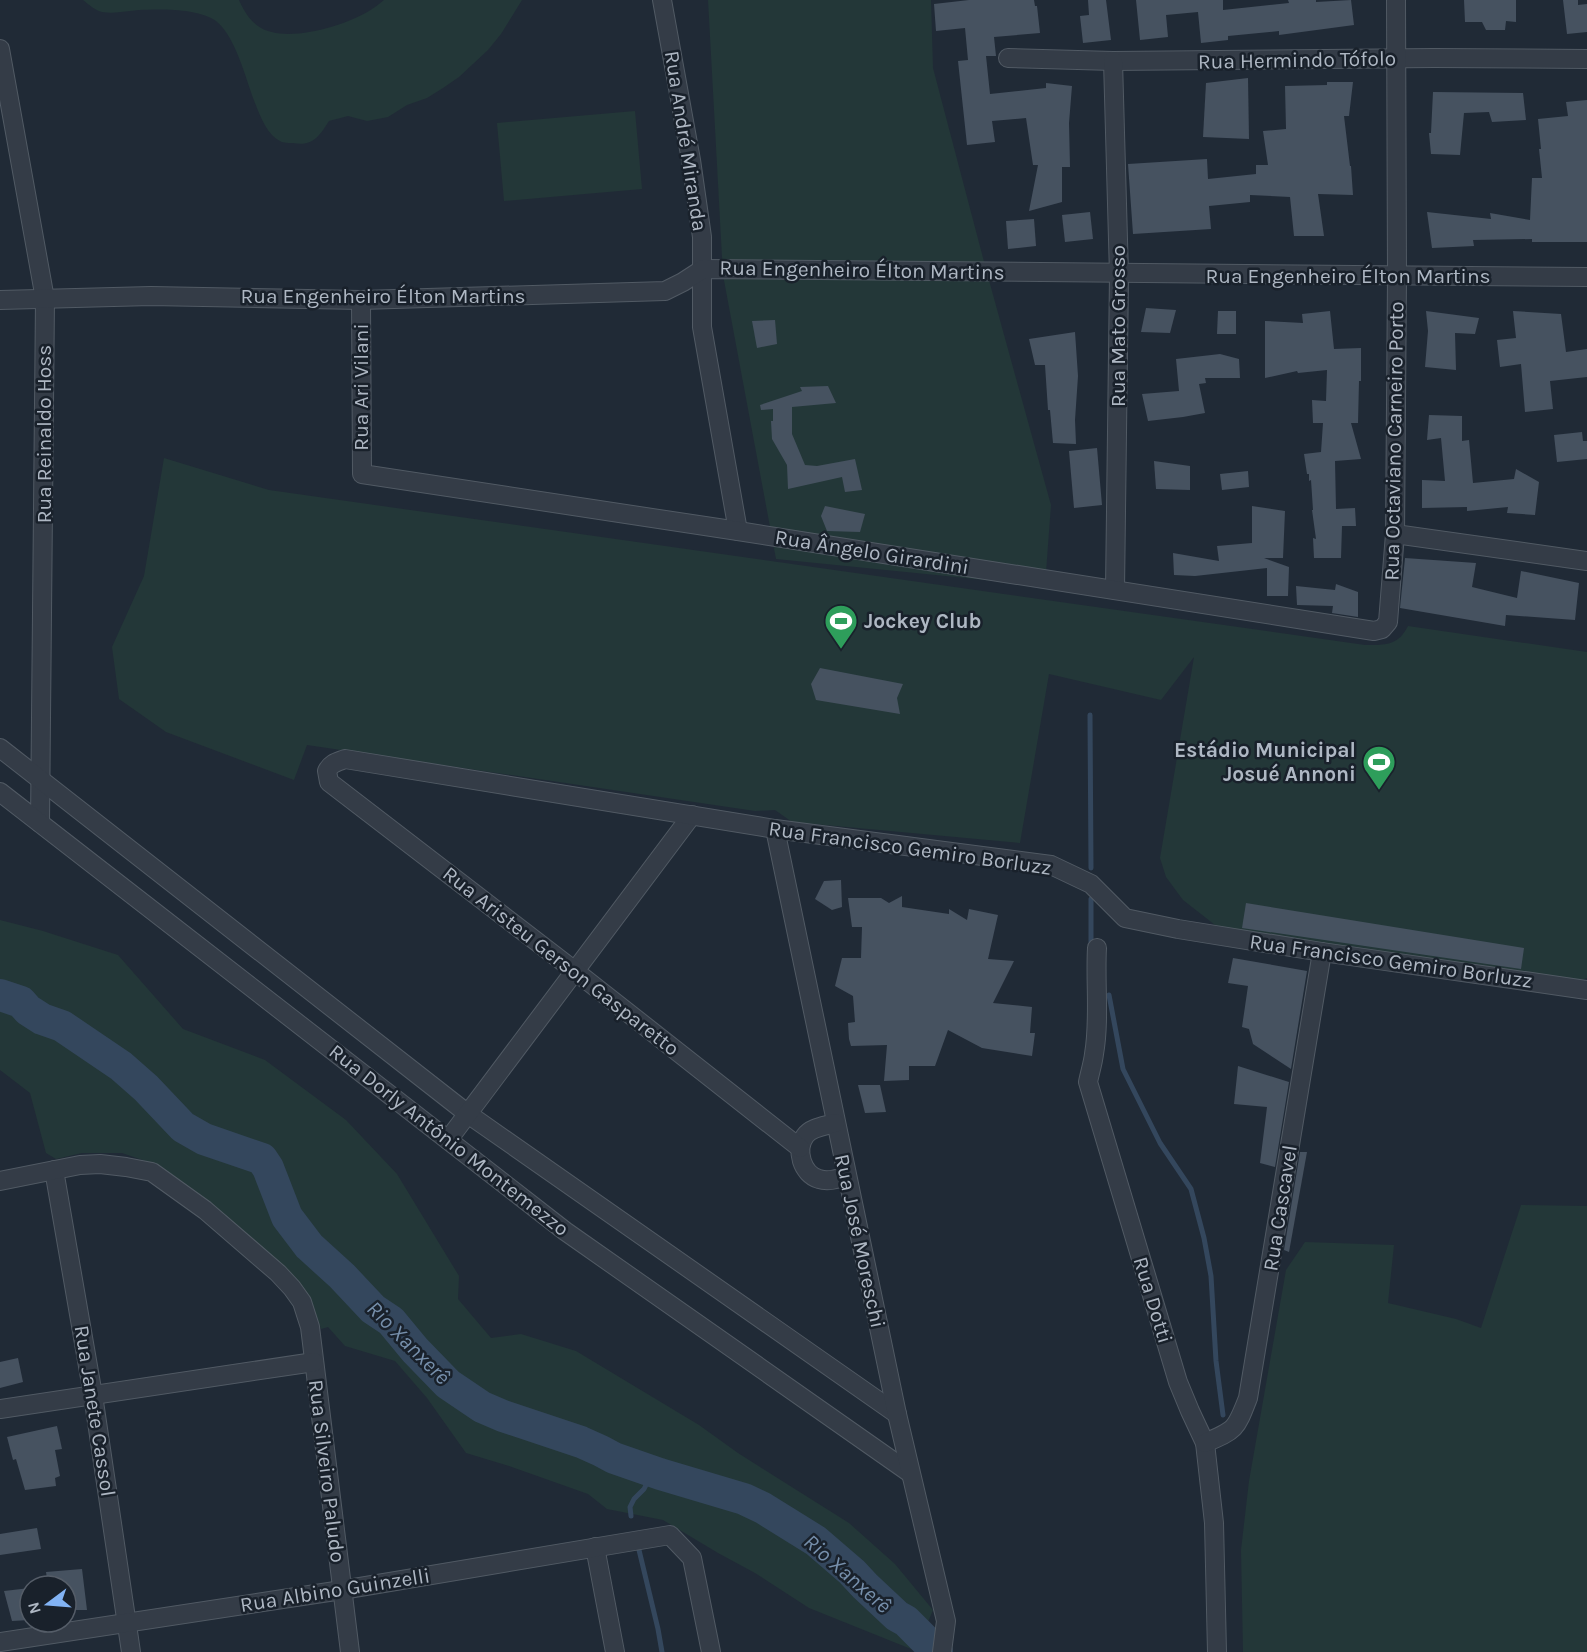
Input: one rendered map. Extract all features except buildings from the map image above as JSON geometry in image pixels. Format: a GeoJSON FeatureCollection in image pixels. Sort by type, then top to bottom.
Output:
{"type":"FeatureCollection","features":[{"type":"Feature","properties":{"kind":"street","name":"Rua André Miranda"},"geometry":{"type":"LineString","coordinates":[[662,0],[691,160],[702,237],[702,327],[738,531]]}},
{"type":"Feature","properties":{"kind":"street","name":"Rua Octaviano Carneiro Porto"},"geometry":{"type":"LineString","coordinates":[[1382,629],[1388,622],[1395,534],[1398,277],[1396,0]]}},
{"type":"Feature","properties":{"kind":"street","name":"Rua Reinaldo Hoss"},"geometry":{"type":"LineString","coordinates":[[0,49],[45,299],[40,823]]}},
{"type":"Feature","properties":{"kind":"street","name":"Rua Hermindo Tófolo"},"geometry":{"type":"LineString","coordinates":[[1008,58],[1113,61],[1587,59]]}},
{"type":"Feature","properties":{"kind":"street","name":"Rua Mato Grosso"},"geometry":{"type":"LineString","coordinates":[[1113,61],[1119,274],[1115,590]]}},
{"type":"Feature","properties":{"kind":"street","name":"Rua Engenheiro Élton Martins"},"geometry":{"type":"LineString","coordinates":[[0,300],[151,296],[361,300],[665,291],[703,269],[1587,277]]}},
{"type":"Feature","properties":{"kind":"street","name":"Rua Ari Vilani"},"geometry":{"type":"LineString","coordinates":[[361,300],[362,474]]}},
{"type":"Feature","properties":{"kind":"street","name":"Rua Ângelo Girardini"},"geometry":{"type":"LineString","coordinates":[[362,474],[1374,631],[1382,629]]}},
{"type":"Feature","properties":{"kind":"street"},"geometry":{"type":"LineString","coordinates":[[1395,534],[1587,561]]}},
{"type":"Feature","properties":{"kind":"street","name":"Rua Dorly Antônio Montemezzo"},"geometry":{"type":"LineString","coordinates":[[0,748],[468,1114],[897,1414]]}},
{"type":"Feature","properties":{"kind":"street","name":"Rua Francisco Gemiro Borluzz"},"geometry":{"type":"LineString","coordinates":[[327,771],[335,762],[345,759],[775,829],[1051,865],[1091,884],[1125,918],[1178,929],[1322,952],[1587,990]]}},
{"type":"Feature","properties":{"kind":"street","name":"Rua Aristeu Gerson Gasparetto"},"geometry":{"type":"LineString","coordinates":[[327,771],[329,782],[800,1148]]}},
{"type":"Feature","properties":{"kind":"street","name":"Rua Dorly Antônio Montemezzo"},"geometry":{"type":"LineString","coordinates":[[0,792],[565,1231],[910,1473]]}},
{"type":"Feature","properties":{"kind":"street"},"geometry":{"type":"LineString","coordinates":[[448,1140],[692,816]]}},
{"type":"Feature","properties":{"kind":"street","name":"Rua José Moreschi"},"geometry":{"type":"LineString","coordinates":[[775,829],[897,1414],[946,1621],[942,1652]]}},
{"type":"Feature","properties":{"kind":"street","name":"Rua Dotti"},"geometry":{"type":"LineString","coordinates":[[1096,948],[1097,1020],[1095,1052],[1088,1082],[1178,1382],[1205,1443],[1214,1522],[1216,1652]]}},
{"type":"Feature","properties":{"kind":"street","name":"Rua Cascavel"},"geometry":{"type":"LineString","coordinates":[[1205,1443],[1227,1433],[1238,1424],[1248,1398],[1322,952]]}},
{"type":"Feature","properties":{"kind":"street"},"geometry":{"type":"LineString","coordinates":[[835,1123],[811,1131],[805,1136],[800,1148],[802,1162],[806,1170],[820,1179],[831,1180],[846,1176]]}},
{"type":"Feature","properties":{"kind":"street","name":"Rua Silveiro Paludo"},"geometry":{"type":"LineString","coordinates":[[0,1181],[80,1165],[100,1164],[152,1172],[205,1210],[278,1273],[292,1288],[302,1302],[310,1327],[350,1652]]}},
{"type":"Feature","properties":{"kind":"street","name":"Rua Janete Cassol"},"geometry":{"type":"LineString","coordinates":[[54,1170],[93,1395],[131,1652]]}},
{"type":"Feature","properties":{"kind":"street"},"geometry":{"type":"LineString","coordinates":[[0,1409],[314,1362]]}},
{"type":"Feature","properties":{"kind":"street","name":"Rua Albino Guinzelli"},"geometry":{"type":"LineString","coordinates":[[0,1642],[342,1590],[670,1535],[692,1558],[711,1652]]}},
{"type":"Feature","properties":{"kind":"street"},"geometry":{"type":"LineString","coordinates":[[595,1547],[615,1652]]}},
{"type":"Feature","properties":{"kind":"green space"},"geometry":{"type":"Polygon","coordinates":[[[83,0],[239,0],[247,14],[258,26],[283,34],[298,34],[330,27],[358,17],[384,0],[522,0],[488,50],[459,77],[443,88],[388,117],[367,121],[348,116],[329,121],[315,139],[300,144],[281,142],[270,133],[255,103],[235,48],[216,21],[199,14],[179,10],[102,12],[83,0]]]}},
{"type":"Feature","properties":{"kind":"green space"},"geometry":{"type":"Polygon","coordinates":[[[708,0],[931,0],[933,68],[1051,505],[1045,586],[776,559],[723,275],[708,0]]]}},
{"type":"Feature","properties":{"kind":"green space"},"geometry":{"type":"Polygon","coordinates":[[[635,111],[642,189],[504,201],[497,123],[635,111]]]}},
{"type":"Feature","properties":{"kind":"green space","name":"Jockey Club"},"geometry":{"type":"Polygon","coordinates":[[[164,458],[269,490],[1365,645],[1395,641],[1408,626],[1587,652],[1587,978],[1574,983],[1241,932],[1215,925],[1183,900],[1166,877],[1160,858],[1194,657],[1161,700],[1049,674],[1020,843],[792,822],[775,810],[755,811],[307,745],[294,780],[166,732],[119,699],[112,647],[144,576],[164,458]]]}},
{"type":"Feature","properties":{"kind":"green space"},"geometry":{"type":"Polygon","coordinates":[[[0,920],[118,955],[183,1029],[265,1060],[346,1120],[397,1174],[459,1276],[458,1299],[491,1338],[521,1334],[576,1351],[699,1425],[738,1453],[849,1523],[895,1564],[933,1610],[916,1651],[809,1608],[755,1573],[663,1520],[607,1509],[588,1494],[466,1453],[427,1398],[395,1361],[345,1346],[328,1327],[321,1329],[309,1295],[287,1272],[160,1166],[122,1153],[82,1153],[56,1159],[46,1153],[30,1093],[0,1070],[0,920]]]}},
{"type":"Feature","properties":{"kind":"green space"},"geometry":{"type":"Polygon","coordinates":[[[1521,1205],[1587,1206],[1587,1652],[1243,1652],[1241,1550],[1249,1481],[1286,1270],[1305,1242],[1394,1245],[1388,1303],[1456,1319],[1481,1328],[1521,1205]]]}},
{"type":"Feature","properties":{"kind":"waterway"},"geometry":{"type":"LineString","coordinates":[[1090,715],[1091,868]]}},
{"type":"Feature","properties":{"kind":"waterway"},"geometry":{"type":"LineString","coordinates":[[1091,899],[1091,947]]}},
{"type":"Feature","properties":{"kind":"waterway","name":"Rio Xanxerê"},"geometry":{"type":"LineString","coordinates":[[0,995],[21,1002],[28,1010],[42,1019],[62,1026],[121,1066],[146,1088],[183,1127],[204,1139],[262,1159],[268,1168],[287,1217],[309,1246],[373,1309],[391,1321],[448,1384],[482,1407],[503,1416],[581,1442],[614,1458],[744,1499],[763,1508],[816,1541],[897,1616],[906,1621],[937,1652]]}},
{"type":"Feature","properties":{"kind":"waterway"},"geometry":{"type":"LineString","coordinates":[[1109,995],[1123,1069],[1160,1143],[1191,1189],[1211,1276],[1216,1361],[1223,1415]]}},
{"type":"Feature","properties":{"kind":"waterway"},"geometry":{"type":"LineString","coordinates":[[631,1516],[630,1507],[644,1489],[653,1471]]}},
{"type":"Feature","properties":{"kind":"waterway"},"geometry":{"type":"LineString","coordinates":[[639,1550],[662,1652]]}},
{"type":"Feature","properties":{"kind":"place","name":"Jockey Club"},"geometry":{"type":"Point","coordinates":[841,650]}},
{"type":"Feature","properties":{"kind":"place","name":"Estádio Municipal Josué Annoni"},"geometry":{"type":"Point","coordinates":[1379,791]}}]}
